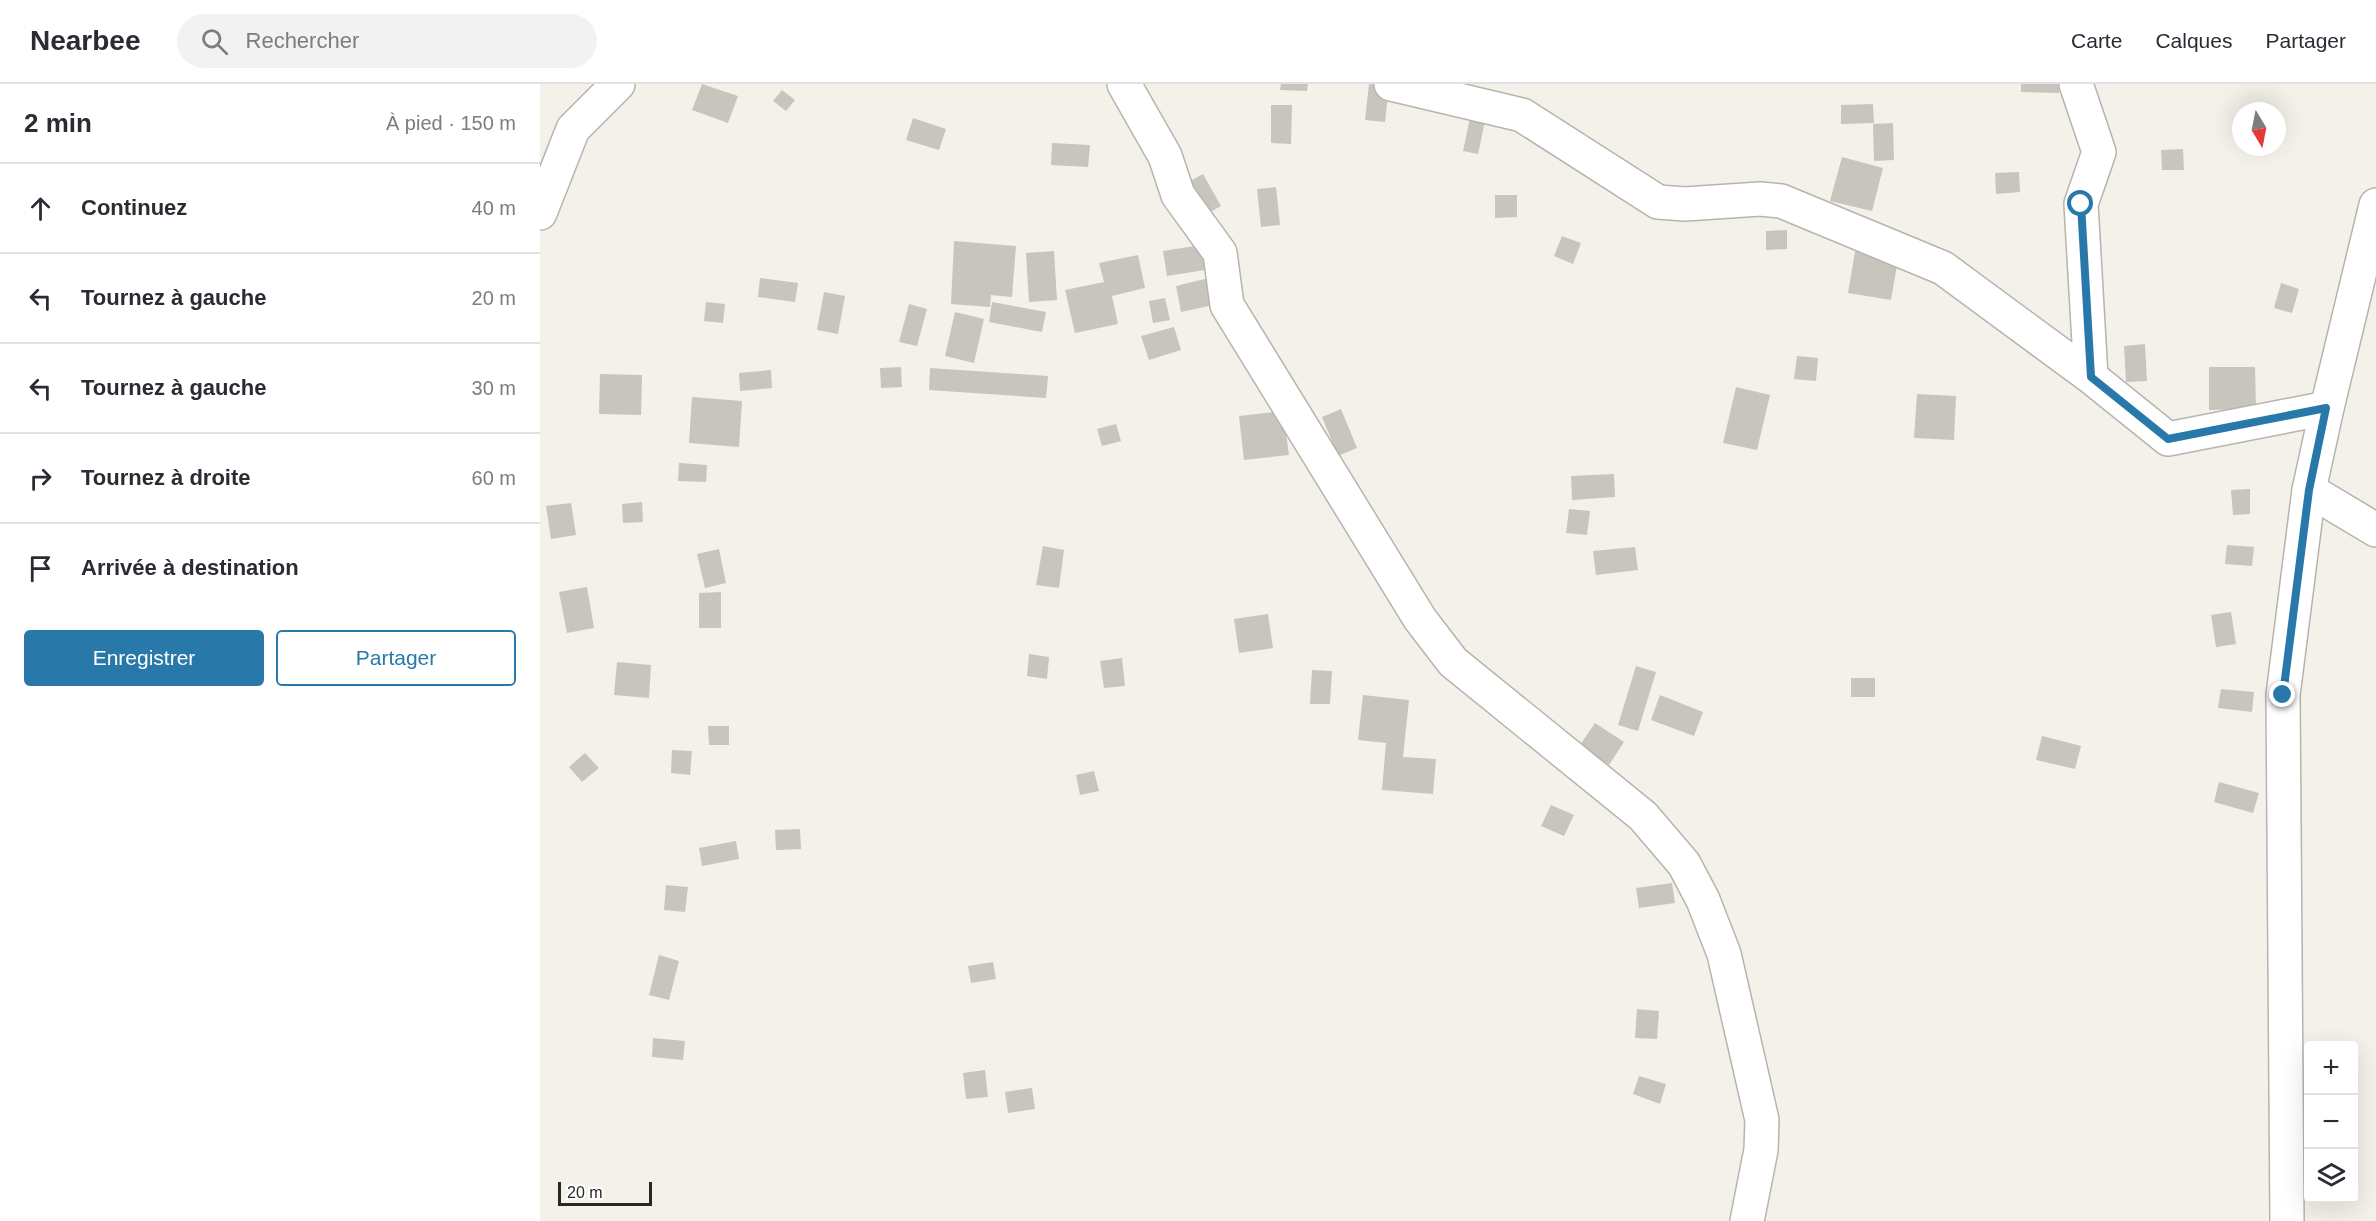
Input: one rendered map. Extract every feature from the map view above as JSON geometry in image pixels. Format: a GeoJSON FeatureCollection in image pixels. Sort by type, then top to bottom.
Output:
{"type":"FeatureCollection","features":[{"type":"Feature","properties":{"kind":"street"},"geometry":{"type":"LineString","coordinates":[[540,213],[573,129],[618,84]]}},
{"type":"Feature","properties":{"kind":"street"},"geometry":{"type":"LineString","coordinates":[[1124,84],[1165,156],[1178,195],[1220,253],[1227,305],[1420,619],[1453,662],[1643,816],[1684,864],[1703,900],[1725,954],[1762,1120],[1761,1150],[1747,1221]]}},
{"type":"Feature","properties":{"kind":"street"},"geometry":{"type":"LineString","coordinates":[[1391,84],[1522,115],[1658,202],[1685,204],[1760,199],[1780,201],[1943,268],[2091,377],[2168,439],[2326,408]]}},
{"type":"Feature","properties":{"kind":"street"},"geometry":{"type":"LineString","coordinates":[[2076,84],[2099,152],[2081,204],[2091,377]]}},
{"type":"Feature","properties":{"kind":"street"},"geometry":{"type":"LineString","coordinates":[[2288,1221],[2283,695],[2309,490],[2326,408],[2376,205]]}},
{"type":"Feature","properties":{"kind":"street"},"geometry":{"type":"LineString","coordinates":[[2309,490],[2376,530]]}},
{"type":"Feature","properties":{"kind":"building"},"geometry":{"type":"Polygon","coordinates":[[[702,84],[738,96],[728,123],[692,110],[702,84]]]}},
{"type":"Feature","properties":{"kind":"building"},"geometry":{"type":"Polygon","coordinates":[[[1281,84],[1308,84],[1307,91],[1280,90],[1281,84]]]}},
{"type":"Feature","properties":{"kind":"building"},"geometry":{"type":"Polygon","coordinates":[[[1369,84],[1389,86],[1385,122],[1365,120],[1369,84]]]}},
{"type":"Feature","properties":{"kind":"building"},"geometry":{"type":"Polygon","coordinates":[[[2021,84],[2059,84],[2059,93],[2021,92],[2021,84]]]}},
{"type":"Feature","properties":{"kind":"building"},"geometry":{"type":"Polygon","coordinates":[[[782,90],[795,100],[786,111],[773,101],[782,90]]]}},
{"type":"Feature","properties":{"kind":"building"},"geometry":{"type":"Polygon","coordinates":[[[1873,104],[1874,123],[1841,124],[1841,105],[1873,104]]]}},
{"type":"Feature","properties":{"kind":"building"},"geometry":{"type":"Polygon","coordinates":[[[1271,105],[1292,105],[1291,144],[1271,143],[1271,105]]]}},
{"type":"Feature","properties":{"kind":"building"},"geometry":{"type":"Polygon","coordinates":[[[913,118],[946,129],[939,150],[906,140],[913,118]]]}},
{"type":"Feature","properties":{"kind":"building"},"geometry":{"type":"Polygon","coordinates":[[[1470,118],[1485,121],[1478,154],[1463,151],[1470,118]]]}},
{"type":"Feature","properties":{"kind":"building"},"geometry":{"type":"Polygon","coordinates":[[[1893,123],[1894,160],[1874,161],[1873,124],[1893,123]]]}},
{"type":"Feature","properties":{"kind":"building"},"geometry":{"type":"Polygon","coordinates":[[[1052,143],[1090,145],[1088,167],[1051,165],[1052,143]]]}},
{"type":"Feature","properties":{"kind":"building"},"geometry":{"type":"Polygon","coordinates":[[[2183,149],[2184,170],[2162,170],[2161,150],[2183,149]]]}},
{"type":"Feature","properties":{"kind":"building"},"geometry":{"type":"Polygon","coordinates":[[[1842,157],[1883,168],[1872,211],[1830,201],[1842,157]]]}},
{"type":"Feature","properties":{"kind":"building"},"geometry":{"type":"Polygon","coordinates":[[[2019,172],[2020,192],[1996,194],[1995,173],[2019,172]]]}},
{"type":"Feature","properties":{"kind":"building"},"geometry":{"type":"Polygon","coordinates":[[[1203,174],[1221,206],[1203,216],[1185,184],[1203,174]]]}},
{"type":"Feature","properties":{"kind":"building"},"geometry":{"type":"Polygon","coordinates":[[[1276,187],[1280,225],[1261,227],[1257,189],[1276,187]]]}},
{"type":"Feature","properties":{"kind":"building"},"geometry":{"type":"Polygon","coordinates":[[[1495,195],[1517,195],[1517,217],[1495,218],[1495,195]]]}},
{"type":"Feature","properties":{"kind":"building"},"geometry":{"type":"Polygon","coordinates":[[[1787,230],[1787,249],[1766,250],[1766,231],[1787,230]]]}},
{"type":"Feature","properties":{"kind":"building"},"geometry":{"type":"Polygon","coordinates":[[[1562,236],[1581,243],[1573,264],[1554,256],[1562,236]]]}},
{"type":"Feature","properties":{"kind":"building"},"geometry":{"type":"Polygon","coordinates":[[[954,241],[1016,246],[1012,297],[991,295],[990,307],[951,304],[954,241]]]}},
{"type":"Feature","properties":{"kind":"building"},"geometry":{"type":"Polygon","coordinates":[[[1207,244],[1211,269],[1167,276],[1163,251],[1207,244]]]}},
{"type":"Feature","properties":{"kind":"building"},"geometry":{"type":"Polygon","coordinates":[[[1856,246],[1899,253],[1891,300],[1848,293],[1856,246]]]}},
{"type":"Feature","properties":{"kind":"building"},"geometry":{"type":"Polygon","coordinates":[[[1054,251],[1057,300],[1029,302],[1026,253],[1054,251]]]}},
{"type":"Feature","properties":{"kind":"building"},"geometry":{"type":"Polygon","coordinates":[[[1138,255],[1145,288],[1112,296],[1118,324],[1075,333],[1065,290],[1104,282],[1099,263],[1138,255]]]}},
{"type":"Feature","properties":{"kind":"building"},"geometry":{"type":"Polygon","coordinates":[[[1213,277],[1218,304],[1181,312],[1176,286],[1213,277]]]}},
{"type":"Feature","properties":{"kind":"building"},"geometry":{"type":"Polygon","coordinates":[[[760,278],[798,283],[795,302],[758,297],[760,278]]]}},
{"type":"Feature","properties":{"kind":"building"},"geometry":{"type":"Polygon","coordinates":[[[2281,283],[2299,289],[2292,313],[2274,308],[2281,283]]]}},
{"type":"Feature","properties":{"kind":"building"},"geometry":{"type":"Polygon","coordinates":[[[824,292],[845,296],[838,334],[817,330],[824,292]]]}},
{"type":"Feature","properties":{"kind":"building"},"geometry":{"type":"Polygon","coordinates":[[[1165,298],[1170,320],[1153,323],[1149,301],[1165,298]]]}},
{"type":"Feature","properties":{"kind":"building"},"geometry":{"type":"Polygon","coordinates":[[[706,302],[725,304],[723,323],[704,321],[706,302]]]}},
{"type":"Feature","properties":{"kind":"building"},"geometry":{"type":"Polygon","coordinates":[[[992,302],[1046,312],[1042,332],[989,322],[992,302]]]}},
{"type":"Feature","properties":{"kind":"building"},"geometry":{"type":"Polygon","coordinates":[[[909,304],[927,309],[917,346],[899,342],[909,304]]]}},
{"type":"Feature","properties":{"kind":"building"},"geometry":{"type":"Polygon","coordinates":[[[955,312],[984,319],[974,363],[945,356],[955,312]]]}},
{"type":"Feature","properties":{"kind":"building"},"geometry":{"type":"Polygon","coordinates":[[[1174,327],[1181,350],[1149,360],[1141,336],[1174,327]]]}},
{"type":"Feature","properties":{"kind":"building"},"geometry":{"type":"Polygon","coordinates":[[[2145,344],[2147,381],[2126,382],[2124,346],[2145,344]]]}},
{"type":"Feature","properties":{"kind":"building"},"geometry":{"type":"Polygon","coordinates":[[[1797,356],[1818,358],[1816,381],[1794,379],[1797,356]]]}},
{"type":"Feature","properties":{"kind":"building"},"geometry":{"type":"Polygon","coordinates":[[[901,367],[902,387],[881,388],[880,368],[901,367]]]}},
{"type":"Feature","properties":{"kind":"building"},"geometry":{"type":"Polygon","coordinates":[[[2209,367],[2255,367],[2256,409],[2209,410],[2209,367]]]}},
{"type":"Feature","properties":{"kind":"building"},"geometry":{"type":"Polygon","coordinates":[[[930,368],[1048,376],[1046,398],[929,390],[930,368]]]}},
{"type":"Feature","properties":{"kind":"building"},"geometry":{"type":"Polygon","coordinates":[[[771,370],[772,388],[740,391],[739,373],[771,370]]]}},
{"type":"Feature","properties":{"kind":"building"},"geometry":{"type":"Polygon","coordinates":[[[600,374],[642,375],[641,415],[599,414],[600,374]]]}},
{"type":"Feature","properties":{"kind":"building"},"geometry":{"type":"Polygon","coordinates":[[[1736,387],[1770,395],[1757,450],[1723,443],[1736,387]]]}},
{"type":"Feature","properties":{"kind":"building"},"geometry":{"type":"Polygon","coordinates":[[[1917,394],[1956,396],[1954,440],[1914,438],[1917,394]]]}},
{"type":"Feature","properties":{"kind":"building"},"geometry":{"type":"Polygon","coordinates":[[[692,397],[742,401],[739,447],[689,443],[692,397]]]}},
{"type":"Feature","properties":{"kind":"building"},"geometry":{"type":"Polygon","coordinates":[[[1341,409],[1357,448],[1338,456],[1322,417],[1341,409]]]}},
{"type":"Feature","properties":{"kind":"building"},"geometry":{"type":"Polygon","coordinates":[[[1283,411],[1289,455],[1244,460],[1239,416],[1283,411]]]}},
{"type":"Feature","properties":{"kind":"building"},"geometry":{"type":"Polygon","coordinates":[[[1116,424],[1121,441],[1102,446],[1097,429],[1116,424]]]}},
{"type":"Feature","properties":{"kind":"building"},"geometry":{"type":"Polygon","coordinates":[[[679,463],[707,465],[706,482],[678,481],[679,463]]]}},
{"type":"Feature","properties":{"kind":"building"},"geometry":{"type":"Polygon","coordinates":[[[1614,474],[1615,497],[1572,500],[1571,476],[1614,474]]]}},
{"type":"Feature","properties":{"kind":"building"},"geometry":{"type":"Polygon","coordinates":[[[2250,489],[2250,514],[2233,515],[2231,490],[2250,489]]]}},
{"type":"Feature","properties":{"kind":"building"},"geometry":{"type":"Polygon","coordinates":[[[642,502],[643,522],[623,523],[622,504],[642,502]]]}},
{"type":"Feature","properties":{"kind":"building"},"geometry":{"type":"Polygon","coordinates":[[[571,503],[576,535],[551,539],[546,506],[571,503]]]}},
{"type":"Feature","properties":{"kind":"building"},"geometry":{"type":"Polygon","coordinates":[[[1569,509],[1590,511],[1587,535],[1566,533],[1569,509]]]}},
{"type":"Feature","properties":{"kind":"building"},"geometry":{"type":"Polygon","coordinates":[[[2227,545],[2254,547],[2252,566],[2225,564],[2227,545]]]}},
{"type":"Feature","properties":{"kind":"building"},"geometry":{"type":"Polygon","coordinates":[[[1043,546],[1064,550],[1059,588],[1036,585],[1043,546]]]}},
{"type":"Feature","properties":{"kind":"building"},"geometry":{"type":"Polygon","coordinates":[[[1635,547],[1638,570],[1596,575],[1593,551],[1635,547]]]}},
{"type":"Feature","properties":{"kind":"building"},"geometry":{"type":"Polygon","coordinates":[[[719,549],[726,583],[705,588],[697,554],[719,549]]]}},
{"type":"Feature","properties":{"kind":"building"},"geometry":{"type":"Polygon","coordinates":[[[587,587],[594,628],[567,633],[559,592],[587,587]]]}},
{"type":"Feature","properties":{"kind":"building"},"geometry":{"type":"Polygon","coordinates":[[[721,592],[721,628],[699,628],[699,593],[721,592]]]}},
{"type":"Feature","properties":{"kind":"building"},"geometry":{"type":"Polygon","coordinates":[[[2231,612],[2236,644],[2216,647],[2211,615],[2231,612]]]}},
{"type":"Feature","properties":{"kind":"building"},"geometry":{"type":"Polygon","coordinates":[[[1268,614],[1273,648],[1239,653],[1234,619],[1268,614]]]}},
{"type":"Feature","properties":{"kind":"building"},"geometry":{"type":"Polygon","coordinates":[[[1029,654],[1049,657],[1047,679],[1027,676],[1029,654]]]}},
{"type":"Feature","properties":{"kind":"building"},"geometry":{"type":"Polygon","coordinates":[[[1122,658],[1125,686],[1104,688],[1100,661],[1122,658]]]}},
{"type":"Feature","properties":{"kind":"building"},"geometry":{"type":"Polygon","coordinates":[[[617,662],[651,665],[649,698],[614,695],[617,662]]]}},
{"type":"Feature","properties":{"kind":"building"},"geometry":{"type":"Polygon","coordinates":[[[1636,666],[1656,672],[1638,731],[1618,725],[1636,666]]]}},
{"type":"Feature","properties":{"kind":"building"},"geometry":{"type":"Polygon","coordinates":[[[1312,670],[1332,671],[1330,704],[1310,704],[1312,670]]]}},
{"type":"Feature","properties":{"kind":"building"},"geometry":{"type":"Polygon","coordinates":[[[1851,678],[1875,678],[1875,697],[1851,697],[1851,678]]]}},
{"type":"Feature","properties":{"kind":"building"},"geometry":{"type":"Polygon","coordinates":[[[2221,689],[2254,692],[2252,712],[2218,708],[2221,689]]]}},
{"type":"Feature","properties":{"kind":"building"},"geometry":{"type":"Polygon","coordinates":[[[1363,695],[1409,700],[1403,757],[1436,759],[1433,794],[1382,790],[1386,743],[1358,740],[1363,695]]]}},
{"type":"Feature","properties":{"kind":"building"},"geometry":{"type":"Polygon","coordinates":[[[1660,695],[1703,712],[1694,736],[1651,720],[1660,695]]]}},
{"type":"Feature","properties":{"kind":"building"},"geometry":{"type":"Polygon","coordinates":[[[1595,723],[1624,742],[1609,765],[1580,745],[1595,723]]]}},
{"type":"Feature","properties":{"kind":"building"},"geometry":{"type":"Polygon","coordinates":[[[708,726],[729,726],[729,745],[709,745],[708,726]]]}},
{"type":"Feature","properties":{"kind":"building"},"geometry":{"type":"Polygon","coordinates":[[[2042,736],[2081,746],[2075,769],[2036,760],[2042,736]]]}},
{"type":"Feature","properties":{"kind":"building"},"geometry":{"type":"Polygon","coordinates":[[[672,750],[692,751],[690,775],[671,773],[672,750]]]}},
{"type":"Feature","properties":{"kind":"building"},"geometry":{"type":"Polygon","coordinates":[[[585,753],[599,768],[582,782],[569,767],[585,753]]]}},
{"type":"Feature","properties":{"kind":"building"},"geometry":{"type":"Polygon","coordinates":[[[1094,771],[1099,791],[1080,795],[1076,775],[1094,771]]]}},
{"type":"Feature","properties":{"kind":"building"},"geometry":{"type":"Polygon","coordinates":[[[2219,782],[2259,793],[2253,813],[2214,802],[2219,782]]]}},
{"type":"Feature","properties":{"kind":"building"},"geometry":{"type":"Polygon","coordinates":[[[1551,805],[1574,815],[1564,836],[1541,826],[1551,805]]]}},
{"type":"Feature","properties":{"kind":"building"},"geometry":{"type":"Polygon","coordinates":[[[800,829],[801,849],[776,850],[775,830],[800,829]]]}},
{"type":"Feature","properties":{"kind":"building"},"geometry":{"type":"Polygon","coordinates":[[[736,841],[739,859],[702,866],[699,848],[736,841]]]}},
{"type":"Feature","properties":{"kind":"building"},"geometry":{"type":"Polygon","coordinates":[[[1672,883],[1675,903],[1639,908],[1636,888],[1672,883]]]}},
{"type":"Feature","properties":{"kind":"building"},"geometry":{"type":"Polygon","coordinates":[[[666,885],[688,887],[685,912],[664,910],[666,885]]]}},
{"type":"Feature","properties":{"kind":"building"},"geometry":{"type":"Polygon","coordinates":[[[659,955],[679,961],[669,1000],[649,995],[659,955]]]}},
{"type":"Feature","properties":{"kind":"building"},"geometry":{"type":"Polygon","coordinates":[[[993,962],[996,979],[971,983],[968,966],[993,962]]]}},
{"type":"Feature","properties":{"kind":"building"},"geometry":{"type":"Polygon","coordinates":[[[1637,1009],[1659,1011],[1657,1039],[1635,1038],[1637,1009]]]}},
{"type":"Feature","properties":{"kind":"building"},"geometry":{"type":"Polygon","coordinates":[[[653,1038],[685,1041],[683,1060],[652,1057],[653,1038]]]}},
{"type":"Feature","properties":{"kind":"building"},"geometry":{"type":"Polygon","coordinates":[[[985,1070],[988,1097],[966,1099],[963,1073],[985,1070]]]}},
{"type":"Feature","properties":{"kind":"building"},"geometry":{"type":"Polygon","coordinates":[[[1639,1076],[1666,1084],[1660,1104],[1633,1094],[1639,1076]]]}},
{"type":"Feature","properties":{"kind":"building"},"geometry":{"type":"Polygon","coordinates":[[[1032,1088],[1035,1109],[1008,1113],[1005,1092],[1032,1088]]]}},
{"type":"Feature","properties":{"kind":"route"},"geometry":{"type":"LineString","coordinates":[[2081,204],[2091,377],[2168,439],[2326,408],[2309,490],[2283,695]]}}]}
